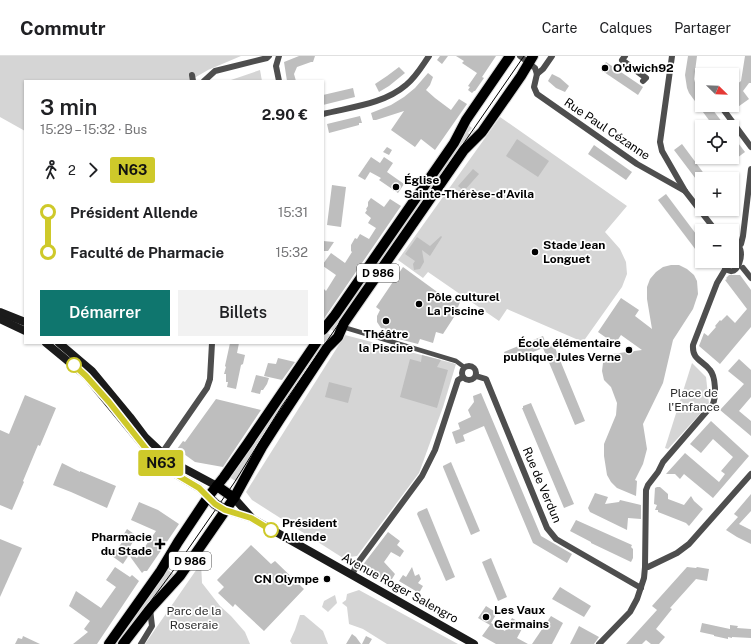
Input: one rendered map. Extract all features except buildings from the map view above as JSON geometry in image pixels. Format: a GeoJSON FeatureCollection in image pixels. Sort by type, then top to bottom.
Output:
{"type":"FeatureCollection","features":[{"type":"Feature","properties":{"kind":"main road","name":"D 986"},"geometry":{"type":"LineString","coordinates":[[324,329],[336,315],[454,143],[466,120],[510,56]]}},
{"type":"Feature","properties":{"kind":"main road","name":"D 986"},"geometry":{"type":"LineString","coordinates":[[234,498],[262,447],[280,419],[327,348],[338,336],[342,327],[464,150],[482,132],[519,79],[534,65]]}},
{"type":"Feature","properties":{"kind":"main road"},"geometry":{"type":"LineString","coordinates":[[0,312],[24,322]]}},
{"type":"Feature","properties":{"kind":"main road"},"geometry":{"type":"LineString","coordinates":[[0,320],[24,331]]}},
{"type":"Feature","properties":{"kind":"main road"},"geometry":{"type":"LineString","coordinates":[[47,344],[86,376],[147,450],[172,472],[199,488],[215,504],[225,510],[234,498],[217,486],[174,463],[162,453],[145,437],[92,371],[60,344]]}},
{"type":"Feature","properties":{"kind":"main road"},"geometry":{"type":"LineString","coordinates":[[208,497],[315,344]]}},
{"type":"Feature","properties":{"kind":"main road","name":"D 986"},"geometry":{"type":"LineString","coordinates":[[109,644],[160,572],[208,497]]}},
{"type":"Feature","properties":{"kind":"main road","name":"Avenue Roger Salengro"},"geometry":{"type":"LineString","coordinates":[[234,498],[251,518]]}},
{"type":"Feature","properties":{"kind":"main road","name":"D 986"},"geometry":{"type":"LineString","coordinates":[[150,609],[180,576],[225,510]]}},
{"type":"Feature","properties":{"kind":"main road","name":"Avenue Roger Salengro"},"geometry":{"type":"LineString","coordinates":[[225,510],[251,518],[474,644]]}},
{"type":"Feature","properties":{"kind":"main road"},"geometry":{"type":"LineString","coordinates":[[123,644],[150,609]]}},
{"type":"Feature","properties":{"kind":"street"},"geometry":{"type":"LineString","coordinates":[[205,80],[216,71],[267,58],[269,56]]}},
{"type":"Feature","properties":{"kind":"street"},"geometry":{"type":"LineString","coordinates":[[279,56],[276,66],[279,80]]}},
{"type":"Feature","properties":{"kind":"street"},"geometry":{"type":"LineString","coordinates":[[324,114],[389,96],[407,84],[414,77],[429,56]]}},
{"type":"Feature","properties":{"kind":"street"},"geometry":{"type":"LineString","coordinates":[[520,56],[543,69],[552,56]]}},
{"type":"Feature","properties":{"kind":"street"},"geometry":{"type":"LineString","coordinates":[[625,56],[622,60],[646,78],[644,81]]}},
{"type":"Feature","properties":{"kind":"street"},"geometry":{"type":"LineString","coordinates":[[672,56],[660,142],[662,151],[685,191],[711,224]]}},
{"type":"Feature","properties":{"kind":"street","name":"Rue Paul Cézanne"},"geometry":{"type":"LineString","coordinates":[[534,65],[534,87],[536,94],[637,164],[685,191]]}},
{"type":"Feature","properties":{"kind":"street"},"geometry":{"type":"LineString","coordinates":[[725,112],[751,147]]}},
{"type":"Feature","properties":{"kind":"street"},"geometry":{"type":"LineString","coordinates":[[747,252],[741,244],[749,199],[751,169]]}},
{"type":"Feature","properties":{"kind":"street"},"geometry":{"type":"LineString","coordinates":[[599,644],[630,612],[641,588],[645,567],[646,490],[648,485],[658,472],[663,462],[715,400],[713,375],[711,370],[695,356],[692,351],[693,345],[717,283],[726,268],[733,271],[743,268],[747,261]]}},
{"type":"Feature","properties":{"kind":"street"},"geometry":{"type":"LineString","coordinates":[[743,268],[751,278]]}},
{"type":"Feature","properties":{"kind":"street"},"geometry":{"type":"LineString","coordinates":[[342,327],[456,361],[464,367],[462,373],[463,377]]}},
{"type":"Feature","properties":{"kind":"street"},"geometry":{"type":"LineString","coordinates":[[162,453],[207,388],[210,379],[212,344]]}},
{"type":"Feature","properties":{"kind":"street","name":"Rue de Verdun"},"geometry":{"type":"LineString","coordinates":[[464,367],[474,367],[476,376],[486,379],[547,528],[551,534],[556,539],[641,588]]}},
{"type":"Feature","properties":{"kind":"street"},"geometry":{"type":"LineString","coordinates":[[463,377],[466,380],[471,380],[476,376]]}},
{"type":"Feature","properties":{"kind":"street"},"geometry":{"type":"LineString","coordinates":[[352,575],[357,564],[422,476],[435,450],[458,380],[463,377]]}},
{"type":"Feature","properties":{"kind":"street"},"geometry":{"type":"LineString","coordinates":[[645,567],[648,567],[677,553],[689,544],[751,474]]}},
{"type":"Feature","properties":{"kind":"street"},"geometry":{"type":"LineString","coordinates":[[141,644],[152,626],[150,609]]}},
{"type":"Feature","properties":{"kind":"green space"},"geometry":{"type":"Polygon","coordinates":[[[0,56],[241,56],[208,70],[191,80],[24,80],[24,130],[0,117],[0,56]]]}},
{"type":"Feature","properties":{"kind":"green space"},"geometry":{"type":"Polygon","coordinates":[[[260,70],[262,80],[231,80],[260,70]]]}},
{"type":"Feature","properties":{"kind":"green space"},"geometry":{"type":"Polygon","coordinates":[[[500,117],[627,206],[605,232],[620,249],[626,262],[627,274],[622,287],[583,342],[507,309],[499,321],[428,272],[423,278],[398,260],[500,117]]]}},
{"type":"Feature","properties":{"kind":"green space"},"geometry":{"type":"Polygon","coordinates":[[[466,123],[472,128],[468,133],[471,135],[474,130],[478,132],[336,333],[328,327],[451,151],[453,153],[457,149],[454,147],[466,123]]]}},
{"type":"Feature","properties":{"kind":"green space"},"geometry":{"type":"Polygon","coordinates":[[[325,331],[333,337],[239,483],[229,477],[318,344],[324,344],[325,331]]]}},
{"type":"Feature","properties":{"kind":"green space"},"geometry":{"type":"Polygon","coordinates":[[[345,335],[456,364],[443,407],[419,473],[357,556],[343,558],[252,500],[246,492],[345,335]]]}},
{"type":"Feature","properties":{"kind":"green space","name":"Place de l'Enfance"},"geometry":{"type":"Polygon","coordinates":[[[692,363],[706,377],[709,404],[668,449],[665,448],[692,363]]]}},
{"type":"Feature","properties":{"kind":"green space","name":"Parc de la Roseraie"},"geometry":{"type":"Polygon","coordinates":[[[201,563],[202,583],[220,606],[245,632],[250,644],[145,644],[201,563]]]}},
{"type":"Feature","properties":{"kind":"green space"},"geometry":{"type":"Polygon","coordinates":[[[164,567],[176,576],[121,644],[111,644],[164,567]]]}},
{"type":"Feature","properties":{"kind":"green space"},"geometry":{"type":"Polygon","coordinates":[[[359,590],[458,644],[387,644],[363,629],[349,624],[347,607],[342,603],[346,600],[347,594],[359,590]]]}},
{"type":"Feature","properties":{"kind":"green space"},"geometry":{"type":"Polygon","coordinates":[[[335,595],[337,603],[328,612],[322,607],[324,601],[335,595]]]}},
{"type":"Feature","properties":{"kind":"green space"},"geometry":{"type":"Polygon","coordinates":[[[300,615],[304,615],[323,631],[328,644],[292,644],[290,641],[300,615]]]}},
{"type":"Feature","properties":{"kind":"tram line"},"geometry":{"type":"LineString","coordinates":[[119,644],[173,571],[234,483],[282,406],[524,56]]}},
{"type":"Feature","properties":{"kind":"bus line","name":"N63"},"geometry":{"type":"LineString","coordinates":[[74,365],[109,402],[147,450],[172,472],[199,488],[215,504],[225,510],[251,518],[271,530]]}},
{"type":"Feature","properties":{"kind":"place","name":"O'dwich92"},"geometry":{"type":"Point","coordinates":[605,68]}},
{"type":"Feature","properties":{"kind":"place","name":"Église Sainte-Thérèse-d'Avila"},"geometry":{"type":"Point","coordinates":[396,187]}},
{"type":"Feature","properties":{"kind":"place","name":"Stade Jean Longuet"},"geometry":{"type":"Point","coordinates":[535,252]}},
{"type":"Feature","properties":{"kind":"place","name":"Pôle culturel La Piscine"},"geometry":{"type":"Point","coordinates":[419,304]}},
{"type":"Feature","properties":{"kind":"place","name":"Théâtre la Piscine"},"geometry":{"type":"Point","coordinates":[386,321]}},
{"type":"Feature","properties":{"kind":"place","name":"École élémentaire publique Jules Verne"},"geometry":{"type":"Point","coordinates":[629,350]}},
{"type":"Feature","properties":{"kind":"place","name":"Président Allende"},"geometry":{"type":"Point","coordinates":[271,530]}},
{"type":"Feature","properties":{"kind":"place","name":"Pharmacie du Stade"},"geometry":{"type":"Point","coordinates":[160,544]}},
{"type":"Feature","properties":{"kind":"place","name":"CN Olympe"},"geometry":{"type":"Point","coordinates":[327,579]}},
{"type":"Feature","properties":{"kind":"place","name":"Les Vaux Germains"},"geometry":{"type":"Point","coordinates":[486,617]}}]}
